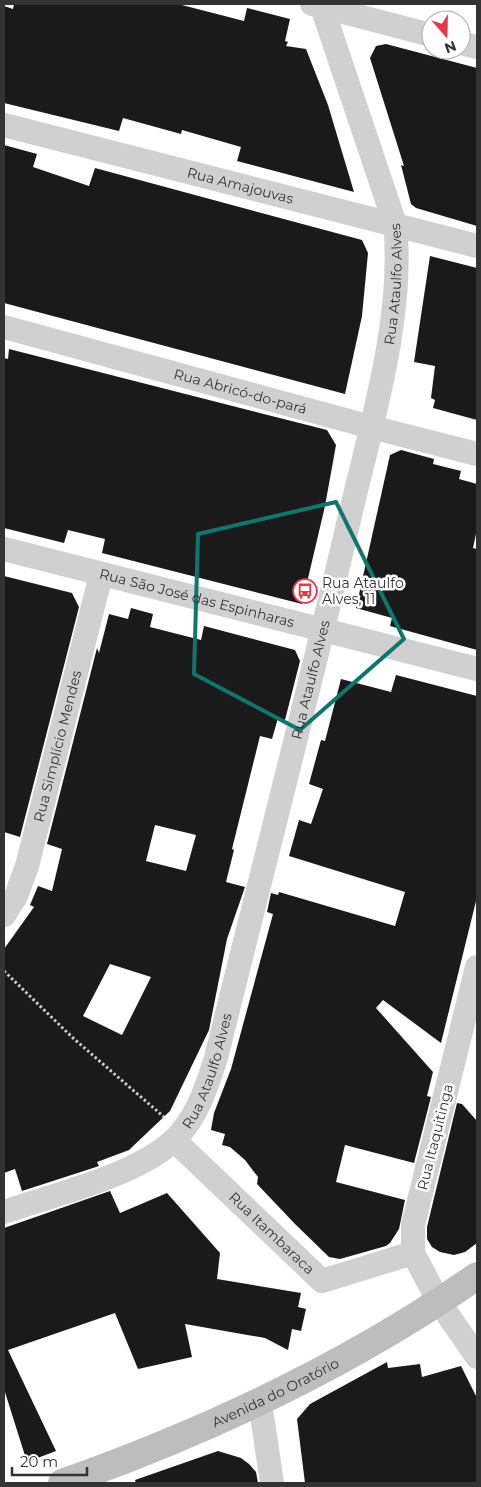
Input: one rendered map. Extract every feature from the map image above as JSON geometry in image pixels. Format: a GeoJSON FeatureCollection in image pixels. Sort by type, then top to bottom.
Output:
{"type":"FeatureCollection","features":[{"type":"Feature","properties":{"kind":"main road","name":"Avenida do Oratório"},"geometry":{"type":"LineString","coordinates":[[62,1483],[184,1437],[339,1363],[440,1302],[477,1276]]}},
{"type":"Feature","properties":{"kind":"street"},"geometry":{"type":"LineString","coordinates":[[318,5],[421,32]]}},
{"type":"Feature","properties":{"kind":"street","name":"Rua Ataulfo Alves"},"geometry":{"type":"LineString","coordinates":[[4,1212],[113,1175],[142,1162],[178,1136],[203,1097],[216,1058],[324,630],[371,427],[395,300],[398,254],[395,224],[318,5]]}},
{"type":"Feature","properties":{"kind":"street","name":"Rua Amajouvas"},"geometry":{"type":"LineString","coordinates":[[4,125],[477,246]]}},
{"type":"Feature","properties":{"kind":"street","name":"Rua Abricó-do-pará"},"geometry":{"type":"LineString","coordinates":[[4,327],[477,454]]}},
{"type":"Feature","properties":{"kind":"street","name":"Rua São José das Espinharas"},"geometry":{"type":"LineString","coordinates":[[4,549],[477,670]]}},
{"type":"Feature","properties":{"kind":"street","name":"Rua Simplício Mendes"},"geometry":{"type":"LineString","coordinates":[[4,914],[16,896],[27,866],[101,574]]}},
{"type":"Feature","properties":{"kind":"street","name":"Rua Itaquitinga"},"geometry":{"type":"LineString","coordinates":[[412,1253],[413,1225],[477,967]]}},
{"type":"Feature","properties":{"kind":"street","name":"Rua Itambaraca"},"geometry":{"type":"LineString","coordinates":[[178,1136],[322,1281],[412,1253]]}},
{"type":"Feature","properties":{"kind":"street"},"geometry":{"type":"LineString","coordinates":[[412,1253],[440,1302],[477,1357]]}},
{"type":"Feature","properties":{"kind":"street"},"geometry":{"type":"LineString","coordinates":[[260,1402],[272,1483]]}},
{"type":"Feature","properties":{"kind":"path"},"geometry":{"type":"LineString","coordinates":[[4,971],[178,1136]]}},
{"type":"Feature","properties":{"kind":"highlighted area"},"geometry":{"type":"Polygon","coordinates":[[[336,502],[404,639],[300,730],[194,674],[198,534],[336,502]]]}},
{"type":"Feature","properties":{"kind":"building"},"geometry":{"type":"Polygon","coordinates":[[[14,4],[178,4],[244,21],[247,8],[290,19],[285,41],[288,42],[286,46],[306,49],[328,105],[354,192],[237,161],[241,147],[182,130],[181,134],[123,118],[119,131],[4,103],[4,6],[13,9],[14,4]]]}},
{"type":"Feature","properties":{"kind":"building"},"geometry":{"type":"Polygon","coordinates":[[[386,44],[421,53],[421,60],[447,60],[477,68],[477,226],[416,208],[411,204],[401,165],[404,166],[370,58],[376,46],[386,44]]]}},
{"type":"Feature","properties":{"kind":"building"},"geometry":{"type":"Polygon","coordinates":[[[4,145],[37,154],[33,167],[89,186],[95,168],[362,240],[368,253],[362,316],[345,394],[4,303],[4,145]]]}},
{"type":"Feature","properties":{"kind":"building"},"geometry":{"type":"Polygon","coordinates":[[[430,256],[477,268],[477,420],[433,408],[435,400],[431,398],[435,366],[414,362],[430,256]]]}},
{"type":"Feature","properties":{"kind":"building"},"geometry":{"type":"Polygon","coordinates":[[[9,349],[327,430],[336,445],[325,506],[302,604],[102,553],[105,539],[68,530],[64,543],[4,528],[4,358],[8,359],[9,349]]]}},
{"type":"Feature","properties":{"kind":"building"},"geometry":{"type":"Polygon","coordinates":[[[401,450],[434,459],[433,464],[461,471],[459,479],[477,484],[477,529],[473,548],[477,549],[477,650],[390,626],[392,618],[356,608],[390,455],[401,450]]]}},
{"type":"Feature","properties":{"kind":"building"},"geometry":{"type":"Polygon","coordinates":[[[4,576],[72,593],[79,607],[20,837],[4,832],[4,576]]]}},
{"type":"Feature","properties":{"kind":"building"},"geometry":{"type":"Polygon","coordinates":[[[131,608],[153,614],[150,627],[201,640],[204,626],[295,650],[300,661],[285,720],[278,718],[272,739],[260,736],[232,849],[234,850],[226,882],[245,887],[227,939],[209,1030],[170,1111],[129,1150],[97,1162],[99,1166],[22,1191],[15,1169],[4,1173],[4,949],[34,907],[30,905],[38,886],[52,891],[62,849],[47,844],[97,648],[99,653],[109,614],[128,619],[131,608]],[[155,825],[146,861],[186,871],[196,835],[155,825]],[[110,964],[83,1016],[122,1035],[151,977],[110,964]]]}},
{"type":"Feature","properties":{"kind":"building"},"geometry":{"type":"Polygon","coordinates":[[[396,675],[477,696],[477,897],[441,1043],[383,1000],[376,1008],[433,1072],[427,1096],[431,1097],[414,1163],[345,1145],[336,1182],[405,1200],[399,1229],[390,1243],[386,1246],[340,1259],[329,1257],[257,1184],[258,1177],[245,1160],[230,1147],[222,1145],[225,1134],[211,1130],[214,1113],[231,1069],[273,914],[267,912],[271,893],[278,895],[279,892],[395,926],[405,892],[289,856],[299,820],[311,824],[323,789],[309,784],[321,740],[325,741],[341,679],[391,692],[396,675]]]}},
{"type":"Feature","properties":{"kind":"building"},"geometry":{"type":"Polygon","coordinates":[[[457,1103],[462,1104],[477,1121],[477,1243],[465,1252],[454,1255],[440,1252],[432,1247],[427,1239],[427,1227],[457,1103]]]}},
{"type":"Feature","properties":{"kind":"building"},"geometry":{"type":"Polygon","coordinates":[[[110,1191],[120,1213],[167,1193],[220,1253],[217,1279],[301,1293],[298,1307],[306,1309],[301,1331],[292,1329],[288,1350],[265,1338],[185,1324],[192,1357],[138,1369],[115,1313],[8,1350],[56,1451],[27,1462],[4,1389],[4,1228],[110,1191]]]}},
{"type":"Feature","properties":{"kind":"building"},"geometry":{"type":"Polygon","coordinates":[[[387,1362],[388,1368],[420,1364],[422,1377],[461,1366],[477,1398],[477,1483],[305,1483],[297,1419],[310,1404],[387,1362]]]}},
{"type":"Feature","properties":{"kind":"building"},"geometry":{"type":"Polygon","coordinates":[[[218,1451],[241,1458],[249,1464],[256,1472],[258,1483],[136,1483],[135,1480],[218,1451]]]}},
{"type":"Feature","properties":{"kind":"place","name":"Rua Ataulfo Alves, 11"},"geometry":{"type":"Point","coordinates":[305,591]}}]}
